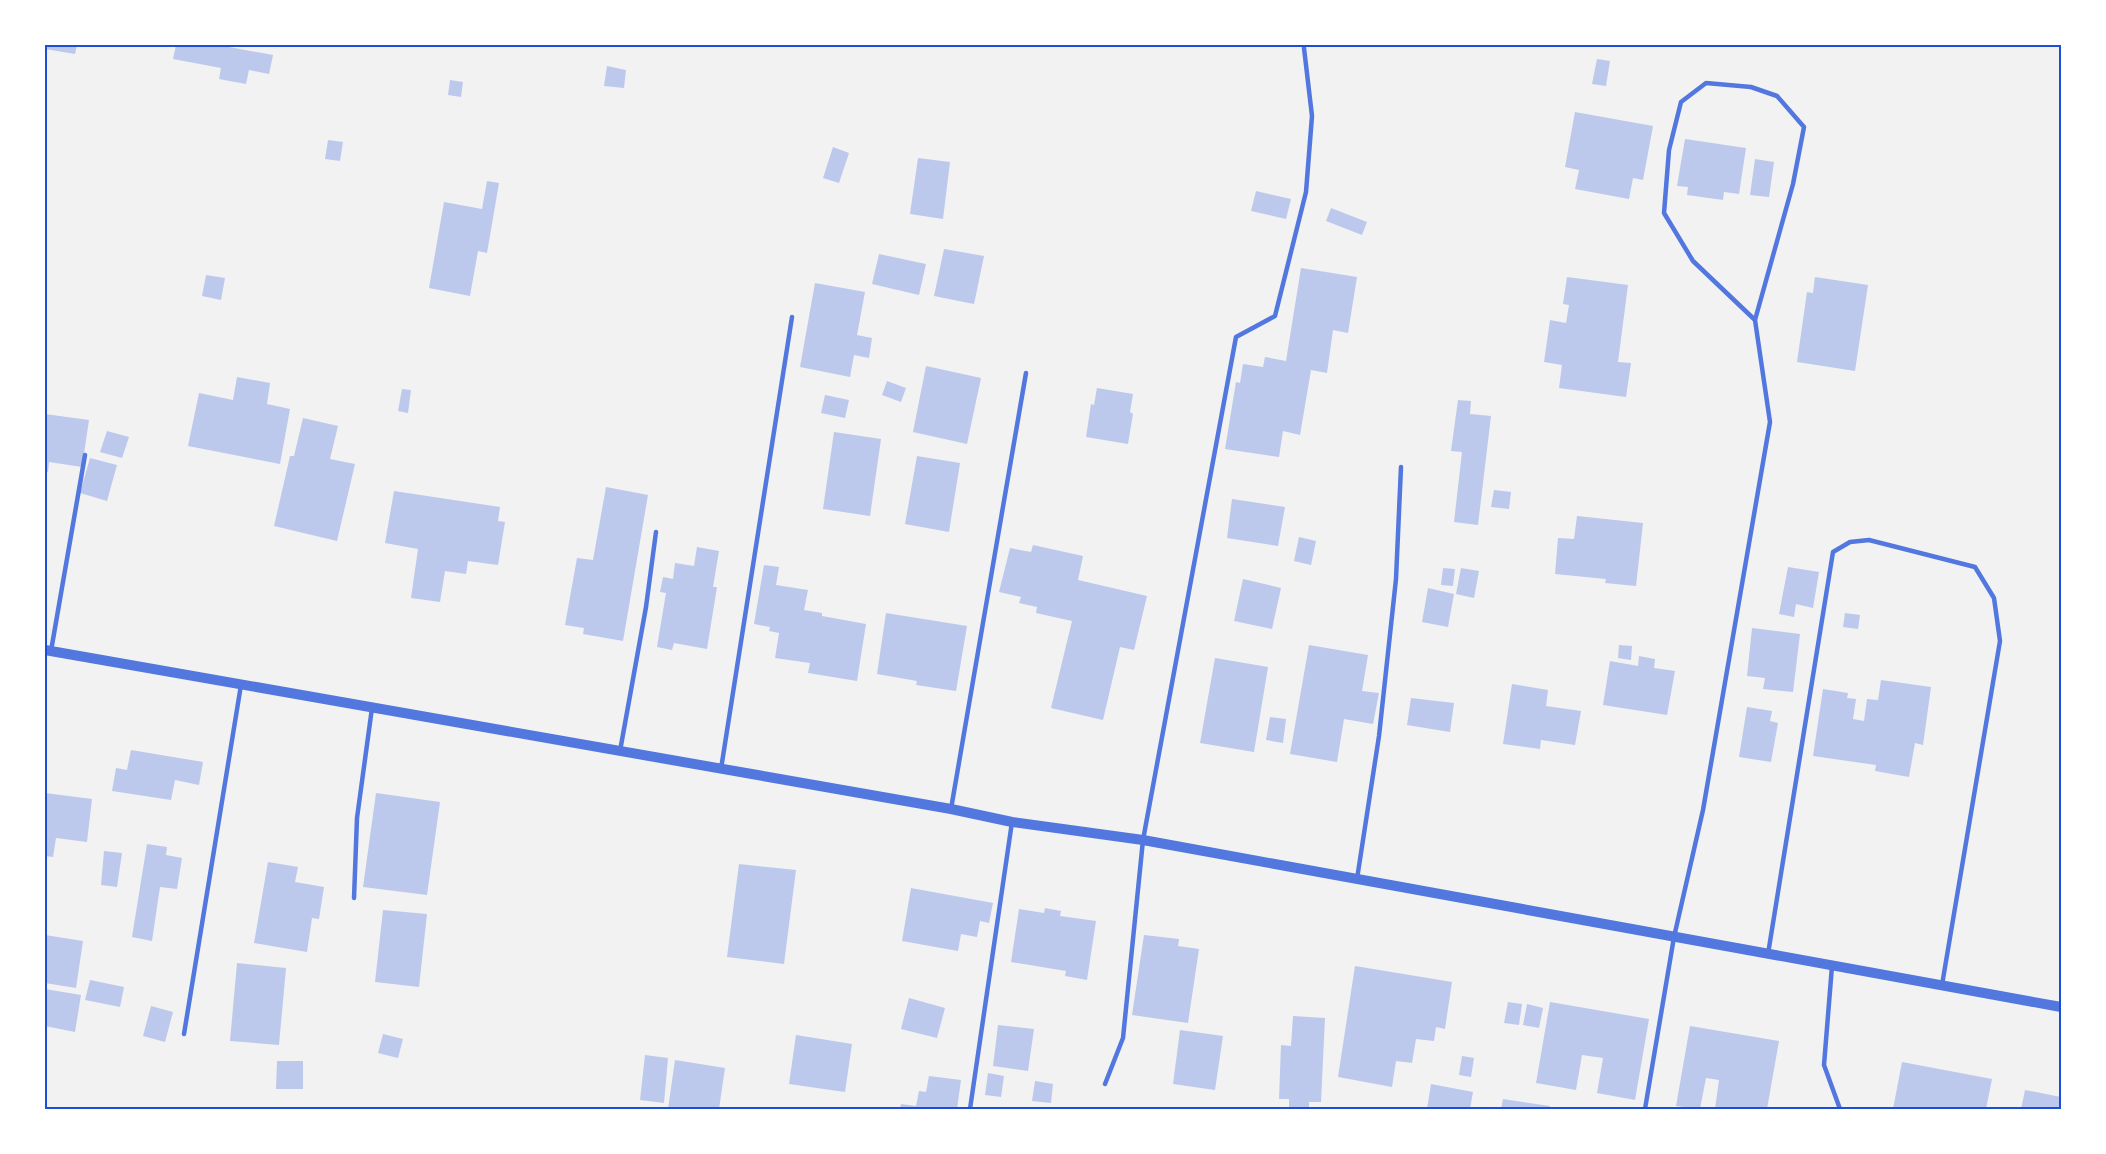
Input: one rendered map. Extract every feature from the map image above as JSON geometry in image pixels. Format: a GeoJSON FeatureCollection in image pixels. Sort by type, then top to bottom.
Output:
{"type":"FeatureCollection","features":[{"type":"Feature","properties":{"kind":"street"},"geometry":{"type":"LineString","coordinates":[[48,651],[951,809],[1012,822],[1143,840],[2061,1007]]}},
{"type":"Feature","properties":{"kind":"lane"},"geometry":{"type":"LineString","coordinates":[[1105,1084],[1123,1038],[1143,840],[1236,337],[1275,316],[1306,192],[1312,116],[1304,48]]}},
{"type":"Feature","properties":{"kind":"lane"},"geometry":{"type":"LineString","coordinates":[[1646,1109],[1674,937],[1703,810],[1770,422],[1755,320],[1793,184],[1804,127],[1777,96],[1751,87],[1706,82],[1681,102],[1669,150],[1664,213],[1693,261],[1755,320]]}},
{"type":"Feature","properties":{"kind":"lane"},"geometry":{"type":"LineString","coordinates":[[721,769],[792,317]]}},
{"type":"Feature","properties":{"kind":"lane"},"geometry":{"type":"LineString","coordinates":[[951,809],[1026,373]]}},
{"type":"Feature","properties":{"kind":"lane"},"geometry":{"type":"LineString","coordinates":[[48,651],[84,455]]}},
{"type":"Feature","properties":{"kind":"lane"},"geometry":{"type":"LineString","coordinates":[[1357,879],[1379,736],[1396,579],[1401,467]]}},
{"type":"Feature","properties":{"kind":"lane"},"geometry":{"type":"LineString","coordinates":[[620,751],[646,607],[656,532]]}},
{"type":"Feature","properties":{"kind":"lane"},"geometry":{"type":"LineString","coordinates":[[1768,954],[1833,552],[1850,542],[1869,540],[1975,567],[1994,598],[2000,641],[1942,985]]}},
{"type":"Feature","properties":{"kind":"lane"},"geometry":{"type":"LineString","coordinates":[[184,1035],[241,685]]}},
{"type":"Feature","properties":{"kind":"lane"},"geometry":{"type":"LineString","coordinates":[[354,898],[357,818],[372,708]]}},
{"type":"Feature","properties":{"kind":"lane"},"geometry":{"type":"LineString","coordinates":[[970,1109],[1012,822]]}},
{"type":"Feature","properties":{"kind":"lane"},"geometry":{"type":"LineString","coordinates":[[1833,966],[1824,1065],[1840,1109]]}},
{"type":"Feature","properties":{"kind":"building"},"geometry":{"type":"Polygon","coordinates":[[[45,45],[77,45],[75,54],[45,49],[45,45]]]}},
{"type":"Feature","properties":{"kind":"building"},"geometry":{"type":"Polygon","coordinates":[[[176,45],[218,45],[273,55],[269,74],[249,70],[246,84],[219,79],[221,68],[173,59],[176,45]]]}},
{"type":"Feature","properties":{"kind":"building"},"geometry":{"type":"Polygon","coordinates":[[[1597,59],[1610,61],[1606,86],[1592,84],[1597,59]]]}},
{"type":"Feature","properties":{"kind":"building"},"geometry":{"type":"Polygon","coordinates":[[[607,66],[626,70],[624,88],[604,86],[607,66]]]}},
{"type":"Feature","properties":{"kind":"building"},"geometry":{"type":"Polygon","coordinates":[[[450,80],[463,82],[461,97],[448,95],[450,80]]]}},
{"type":"Feature","properties":{"kind":"building"},"geometry":{"type":"Polygon","coordinates":[[[1575,112],[1653,126],[1643,180],[1633,178],[1629,199],[1575,189],[1579,170],[1565,167],[1575,112]]]}},
{"type":"Feature","properties":{"kind":"building"},"geometry":{"type":"Polygon","coordinates":[[[1685,139],[1746,148],[1739,194],[1724,192],[1723,200],[1687,195],[1688,187],[1677,186],[1685,139]]]}},
{"type":"Feature","properties":{"kind":"building"},"geometry":{"type":"Polygon","coordinates":[[[328,140],[343,142],[340,161],[325,159],[328,140]]]}},
{"type":"Feature","properties":{"kind":"building"},"geometry":{"type":"Polygon","coordinates":[[[833,147],[849,153],[839,183],[823,178],[833,147]]]}},
{"type":"Feature","properties":{"kind":"building"},"geometry":{"type":"Polygon","coordinates":[[[918,158],[950,162],[943,219],[910,214],[918,158]]]}},
{"type":"Feature","properties":{"kind":"building"},"geometry":{"type":"Polygon","coordinates":[[[1755,159],[1774,162],[1769,197],[1750,195],[1755,159]]]}},
{"type":"Feature","properties":{"kind":"building"},"geometry":{"type":"Polygon","coordinates":[[[487,181],[499,183],[487,253],[478,251],[470,296],[429,288],[444,202],[482,209],[487,181]]]}},
{"type":"Feature","properties":{"kind":"building"},"geometry":{"type":"Polygon","coordinates":[[[1256,191],[1291,199],[1286,219],[1251,211],[1256,191]]]}},
{"type":"Feature","properties":{"kind":"building"},"geometry":{"type":"Polygon","coordinates":[[[1331,208],[1367,222],[1362,235],[1326,221],[1331,208]]]}},
{"type":"Feature","properties":{"kind":"building"},"geometry":{"type":"Polygon","coordinates":[[[944,249],[984,256],[974,304],[934,296],[944,249]]]}},
{"type":"Feature","properties":{"kind":"building"},"geometry":{"type":"Polygon","coordinates":[[[879,254],[926,264],[919,295],[872,284],[879,254]]]}},
{"type":"Feature","properties":{"kind":"building"},"geometry":{"type":"Polygon","coordinates":[[[1301,268],[1357,277],[1348,333],[1333,330],[1327,373],[1311,370],[1300,435],[1283,431],[1279,457],[1225,449],[1236,382],[1240,383],[1243,364],[1263,367],[1265,357],[1286,361],[1301,268]]]}},
{"type":"Feature","properties":{"kind":"building"},"geometry":{"type":"Polygon","coordinates":[[[206,275],[225,278],[221,300],[202,296],[206,275]]]}},
{"type":"Feature","properties":{"kind":"building"},"geometry":{"type":"Polygon","coordinates":[[[1567,277],[1628,285],[1618,362],[1631,363],[1626,397],[1559,388],[1562,365],[1544,362],[1550,320],[1566,323],[1569,305],[1563,304],[1567,277]]]}},
{"type":"Feature","properties":{"kind":"building"},"geometry":{"type":"Polygon","coordinates":[[[1815,277],[1868,285],[1855,371],[1797,362],[1807,292],[1813,293],[1815,277]]]}},
{"type":"Feature","properties":{"kind":"building"},"geometry":{"type":"Polygon","coordinates":[[[815,283],[865,292],[857,335],[872,338],[869,358],[854,355],[850,377],[800,367],[815,283]]]}},
{"type":"Feature","properties":{"kind":"building"},"geometry":{"type":"Polygon","coordinates":[[[926,366],[981,378],[967,444],[913,432],[926,366]]]}},
{"type":"Feature","properties":{"kind":"building"},"geometry":{"type":"Polygon","coordinates":[[[237,377],[270,383],[267,404],[290,409],[280,464],[188,446],[199,393],[233,400],[237,377]]]}},
{"type":"Feature","properties":{"kind":"building"},"geometry":{"type":"Polygon","coordinates":[[[887,381],[906,388],[901,402],[882,395],[887,381]]]}},
{"type":"Feature","properties":{"kind":"building"},"geometry":{"type":"Polygon","coordinates":[[[1097,388],[1133,394],[1130,412],[1133,414],[1128,444],[1086,437],[1091,404],[1094,405],[1097,388]]]}},
{"type":"Feature","properties":{"kind":"building"},"geometry":{"type":"Polygon","coordinates":[[[402,389],[411,390],[408,413],[398,411],[402,389]]]}},
{"type":"Feature","properties":{"kind":"building"},"geometry":{"type":"Polygon","coordinates":[[[825,395],[849,400],[845,418],[821,413],[825,395]]]}},
{"type":"Feature","properties":{"kind":"building"},"geometry":{"type":"Polygon","coordinates":[[[1458,400],[1471,401],[1470,414],[1491,416],[1478,525],[1454,522],[1462,452],[1451,451],[1458,400]]]}},
{"type":"Feature","properties":{"kind":"building"},"geometry":{"type":"Polygon","coordinates":[[[45,414],[89,420],[82,467],[49,462],[48,472],[45,472],[45,414]]]}},
{"type":"Feature","properties":{"kind":"building"},"geometry":{"type":"Polygon","coordinates":[[[303,418],[338,426],[330,459],[355,464],[337,541],[274,526],[290,456],[294,456],[303,418]]]}},
{"type":"Feature","properties":{"kind":"building"},"geometry":{"type":"Polygon","coordinates":[[[107,431],[129,437],[122,458],[100,452],[107,431]]]}},
{"type":"Feature","properties":{"kind":"building"},"geometry":{"type":"Polygon","coordinates":[[[834,432],[881,439],[870,516],[823,509],[834,432]]]}},
{"type":"Feature","properties":{"kind":"building"},"geometry":{"type":"Polygon","coordinates":[[[917,456],[960,463],[949,532],[905,524],[917,456]]]}},
{"type":"Feature","properties":{"kind":"building"},"geometry":{"type":"Polygon","coordinates":[[[90,458],[117,465],[107,501],[80,493],[90,458]]]}},
{"type":"Feature","properties":{"kind":"building"},"geometry":{"type":"Polygon","coordinates":[[[606,487],[648,495],[623,641],[583,634],[584,628],[565,625],[577,558],[593,560],[606,487]]]}},
{"type":"Feature","properties":{"kind":"building"},"geometry":{"type":"Polygon","coordinates":[[[1494,490],[1511,492],[1509,509],[1491,507],[1494,490]]]}},
{"type":"Feature","properties":{"kind":"building"},"geometry":{"type":"Polygon","coordinates":[[[394,491],[500,507],[498,521],[505,522],[498,565],[468,561],[466,574],[445,571],[440,602],[411,598],[418,549],[385,543],[394,491]]]}},
{"type":"Feature","properties":{"kind":"building"},"geometry":{"type":"Polygon","coordinates":[[[1232,499],[1285,507],[1278,546],[1227,538],[1232,499]]]}},
{"type":"Feature","properties":{"kind":"building"},"geometry":{"type":"Polygon","coordinates":[[[1577,516],[1643,523],[1636,586],[1605,583],[1606,579],[1555,574],[1558,538],[1574,539],[1577,516]]]}},
{"type":"Feature","properties":{"kind":"building"},"geometry":{"type":"Polygon","coordinates":[[[1299,537],[1316,541],[1311,565],[1294,561],[1299,537]]]}},
{"type":"Feature","properties":{"kind":"building"},"geometry":{"type":"Polygon","coordinates":[[[1033,545],[1083,556],[1078,580],[1147,596],[1134,650],[1120,647],[1103,720],[1051,708],[1072,621],[1036,613],[1037,607],[1019,603],[1021,597],[999,592],[1010,548],[1031,552],[1033,545]]]}},
{"type":"Feature","properties":{"kind":"building"},"geometry":{"type":"Polygon","coordinates":[[[697,547],[719,551],[713,587],[717,587],[707,649],[674,643],[672,650],[657,647],[666,593],[660,592],[663,577],[673,579],[675,563],[694,566],[697,547]]]}},
{"type":"Feature","properties":{"kind":"building"},"geometry":{"type":"Polygon","coordinates":[[[764,565],[779,567],[776,585],[808,590],[804,610],[822,613],[822,616],[866,624],[857,681],[808,673],[810,663],[775,658],[779,633],[769,631],[770,627],[754,624],[764,565]]]}},
{"type":"Feature","properties":{"kind":"building"},"geometry":{"type":"Polygon","coordinates":[[[1788,567],[1819,572],[1813,608],[1796,604],[1794,617],[1779,614],[1788,567]]]}},
{"type":"Feature","properties":{"kind":"building"},"geometry":{"type":"Polygon","coordinates":[[[1443,568],[1455,569],[1453,586],[1441,585],[1443,568]]]}},
{"type":"Feature","properties":{"kind":"building"},"geometry":{"type":"Polygon","coordinates":[[[1461,568],[1479,571],[1474,598],[1456,594],[1461,568]]]}},
{"type":"Feature","properties":{"kind":"building"},"geometry":{"type":"Polygon","coordinates":[[[1243,579],[1281,588],[1272,629],[1234,621],[1243,579]]]}},
{"type":"Feature","properties":{"kind":"building"},"geometry":{"type":"Polygon","coordinates":[[[1428,588],[1454,594],[1448,627],[1422,622],[1428,588]]]}},
{"type":"Feature","properties":{"kind":"building"},"geometry":{"type":"Polygon","coordinates":[[[886,613],[967,626],[956,691],[916,685],[917,681],[877,674],[886,613]]]}},
{"type":"Feature","properties":{"kind":"building"},"geometry":{"type":"Polygon","coordinates":[[[1845,613],[1860,615],[1858,629],[1843,627],[1845,613]]]}},
{"type":"Feature","properties":{"kind":"building"},"geometry":{"type":"Polygon","coordinates":[[[1752,628],[1800,634],[1793,692],[1763,689],[1765,678],[1747,676],[1752,628]]]}},
{"type":"Feature","properties":{"kind":"building"},"geometry":{"type":"Polygon","coordinates":[[[1309,645],[1368,655],[1362,691],[1379,693],[1373,724],[1344,719],[1337,762],[1290,754],[1309,645]]]}},
{"type":"Feature","properties":{"kind":"building"},"geometry":{"type":"Polygon","coordinates":[[[1619,645],[1632,646],[1631,660],[1618,658],[1619,645]]]}},
{"type":"Feature","properties":{"kind":"building"},"geometry":{"type":"Polygon","coordinates":[[[1639,656],[1655,659],[1654,668],[1675,671],[1667,715],[1603,705],[1610,661],[1638,666],[1639,656]]]}},
{"type":"Feature","properties":{"kind":"building"},"geometry":{"type":"Polygon","coordinates":[[[1215,658],[1268,667],[1254,752],[1200,743],[1215,658]]]}},
{"type":"Feature","properties":{"kind":"building"},"geometry":{"type":"Polygon","coordinates":[[[1881,680],[1931,687],[1923,745],[1915,743],[1909,777],[1875,771],[1876,765],[1813,756],[1823,689],[1848,693],[1847,698],[1856,699],[1853,719],[1864,721],[1867,699],[1878,700],[1881,680]]]}},
{"type":"Feature","properties":{"kind":"building"},"geometry":{"type":"Polygon","coordinates":[[[1512,684],[1548,690],[1546,706],[1581,711],[1575,745],[1541,740],[1540,749],[1503,744],[1512,684]]]}},
{"type":"Feature","properties":{"kind":"building"},"geometry":{"type":"Polygon","coordinates":[[[1411,698],[1454,703],[1450,732],[1407,725],[1411,698]]]}},
{"type":"Feature","properties":{"kind":"building"},"geometry":{"type":"Polygon","coordinates":[[[1747,707],[1772,711],[1770,721],[1778,723],[1771,762],[1739,757],[1747,707]]]}},
{"type":"Feature","properties":{"kind":"building"},"geometry":{"type":"Polygon","coordinates":[[[1270,717],[1286,719],[1283,743],[1266,740],[1270,717]]]}},
{"type":"Feature","properties":{"kind":"building"},"geometry":{"type":"Polygon","coordinates":[[[131,750],[203,762],[199,785],[175,780],[171,800],[112,791],[116,768],[127,770],[131,750]]]}},
{"type":"Feature","properties":{"kind":"building"},"geometry":{"type":"Polygon","coordinates":[[[45,793],[92,799],[87,842],[56,838],[53,857],[45,856],[45,793]]]}},
{"type":"Feature","properties":{"kind":"building"},"geometry":{"type":"Polygon","coordinates":[[[376,793],[440,802],[427,895],[363,887],[376,793]]]}},
{"type":"Feature","properties":{"kind":"building"},"geometry":{"type":"Polygon","coordinates":[[[147,844],[167,847],[166,855],[182,858],[177,889],[160,887],[152,941],[132,937],[147,844]]]}},
{"type":"Feature","properties":{"kind":"building"},"geometry":{"type":"Polygon","coordinates":[[[104,851],[122,853],[117,887],[101,885],[104,851]]]}},
{"type":"Feature","properties":{"kind":"building"},"geometry":{"type":"Polygon","coordinates":[[[268,862],[298,867],[295,882],[324,887],[319,919],[312,918],[307,952],[254,943],[268,862]]]}},
{"type":"Feature","properties":{"kind":"building"},"geometry":{"type":"Polygon","coordinates":[[[739,864],[796,870],[784,964],[727,957],[739,864]]]}},
{"type":"Feature","properties":{"kind":"building"},"geometry":{"type":"Polygon","coordinates":[[[911,888],[993,903],[989,923],[980,921],[977,937],[961,934],[958,951],[902,941],[911,888]]]}},
{"type":"Feature","properties":{"kind":"building"},"geometry":{"type":"Polygon","coordinates":[[[1045,908],[1061,911],[1060,916],[1096,921],[1087,980],[1065,976],[1066,971],[1011,962],[1019,909],[1044,913],[1045,908]]]}},
{"type":"Feature","properties":{"kind":"building"},"geometry":{"type":"Polygon","coordinates":[[[383,910],[427,914],[419,987],[375,982],[383,910]]]}},
{"type":"Feature","properties":{"kind":"building"},"geometry":{"type":"Polygon","coordinates":[[[45,935],[83,941],[76,988],[45,983],[45,935]]]}},
{"type":"Feature","properties":{"kind":"building"},"geometry":{"type":"Polygon","coordinates":[[[1144,935],[1179,939],[1178,946],[1199,949],[1188,1023],[1132,1015],[1144,935]]]}},
{"type":"Feature","properties":{"kind":"building"},"geometry":{"type":"Polygon","coordinates":[[[237,963],[286,968],[279,1045],[230,1041],[237,963]]]}},
{"type":"Feature","properties":{"kind":"building"},"geometry":{"type":"Polygon","coordinates":[[[1355,966],[1452,982],[1445,1029],[1436,1027],[1434,1041],[1416,1039],[1412,1063],[1396,1061],[1392,1087],[1338,1077],[1355,966]]]}},
{"type":"Feature","properties":{"kind":"building"},"geometry":{"type":"Polygon","coordinates":[[[90,980],[124,987],[120,1007],[85,1000],[90,980]]]}},
{"type":"Feature","properties":{"kind":"building"},"geometry":{"type":"Polygon","coordinates":[[[45,989],[81,995],[75,1032],[45,1026],[45,989]]]}},
{"type":"Feature","properties":{"kind":"building"},"geometry":{"type":"Polygon","coordinates":[[[909,998],[945,1008],[937,1038],[901,1029],[909,998]]]}},
{"type":"Feature","properties":{"kind":"building"},"geometry":{"type":"Polygon","coordinates":[[[1508,1002],[1522,1004],[1519,1025],[1504,1023],[1508,1002]]]}},
{"type":"Feature","properties":{"kind":"building"},"geometry":{"type":"Polygon","coordinates":[[[1550,1002],[1649,1019],[1635,1100],[1597,1093],[1603,1058],[1582,1055],[1576,1090],[1536,1083],[1550,1002]]]}},
{"type":"Feature","properties":{"kind":"building"},"geometry":{"type":"Polygon","coordinates":[[[1527,1004],[1543,1008],[1539,1028],[1523,1025],[1527,1004]]]}},
{"type":"Feature","properties":{"kind":"building"},"geometry":{"type":"Polygon","coordinates":[[[151,1006],[173,1012],[165,1042],[143,1036],[151,1006]]]}},
{"type":"Feature","properties":{"kind":"building"},"geometry":{"type":"Polygon","coordinates":[[[1293,1016],[1325,1018],[1321,1102],[1309,1102],[1309,1109],[1289,1108],[1289,1099],[1279,1099],[1281,1045],[1291,1046],[1293,1016]]]}},
{"type":"Feature","properties":{"kind":"building"},"geometry":{"type":"Polygon","coordinates":[[[998,1025],[1034,1029],[1028,1071],[993,1066],[998,1025]]]}},
{"type":"Feature","properties":{"kind":"building"},"geometry":{"type":"Polygon","coordinates":[[[1690,1026],[1779,1041],[1767,1109],[1715,1109],[1719,1080],[1706,1078],[1700,1109],[1676,1106],[1690,1026]]]}},
{"type":"Feature","properties":{"kind":"building"},"geometry":{"type":"Polygon","coordinates":[[[1180,1030],[1223,1036],[1215,1090],[1173,1084],[1180,1030]]]}},
{"type":"Feature","properties":{"kind":"building"},"geometry":{"type":"Polygon","coordinates":[[[383,1034],[403,1039],[398,1058],[378,1053],[383,1034]]]}},
{"type":"Feature","properties":{"kind":"building"},"geometry":{"type":"Polygon","coordinates":[[[796,1035],[852,1044],[845,1092],[789,1084],[796,1035]]]}},
{"type":"Feature","properties":{"kind":"building"},"geometry":{"type":"Polygon","coordinates":[[[645,1055],[668,1058],[664,1103],[640,1100],[645,1055]]]}},
{"type":"Feature","properties":{"kind":"building"},"geometry":{"type":"Polygon","coordinates":[[[1462,1056],[1474,1058],[1471,1077],[1459,1075],[1462,1056]]]}},
{"type":"Feature","properties":{"kind":"building"},"geometry":{"type":"Polygon","coordinates":[[[675,1060],[725,1068],[719,1109],[668,1109],[675,1060]]]}},
{"type":"Feature","properties":{"kind":"building"},"geometry":{"type":"Polygon","coordinates":[[[277,1061],[303,1061],[303,1089],[276,1089],[277,1061]]]}},
{"type":"Feature","properties":{"kind":"building"},"geometry":{"type":"Polygon","coordinates":[[[1902,1062],[1992,1079],[1986,1109],[1893,1109],[1902,1062]]]}},
{"type":"Feature","properties":{"kind":"building"},"geometry":{"type":"Polygon","coordinates":[[[988,1073],[1004,1076],[1001,1097],[985,1095],[988,1073]]]}},
{"type":"Feature","properties":{"kind":"building"},"geometry":{"type":"Polygon","coordinates":[[[929,1076],[961,1080],[957,1109],[900,1109],[901,1104],[916,1106],[919,1091],[926,1092],[929,1076]]]}},
{"type":"Feature","properties":{"kind":"building"},"geometry":{"type":"Polygon","coordinates":[[[1035,1081],[1053,1084],[1051,1103],[1032,1101],[1035,1081]]]}},
{"type":"Feature","properties":{"kind":"building"},"geometry":{"type":"Polygon","coordinates":[[[1431,1084],[1473,1092],[1470,1109],[1427,1109],[1431,1084]]]}},
{"type":"Feature","properties":{"kind":"building"},"geometry":{"type":"Polygon","coordinates":[[[2025,1090],[2061,1097],[2061,1109],[2021,1109],[2025,1090]]]}},
{"type":"Feature","properties":{"kind":"building"},"geometry":{"type":"Polygon","coordinates":[[[1503,1099],[1550,1106],[1549,1109],[1501,1109],[1503,1099]]]}}]}
